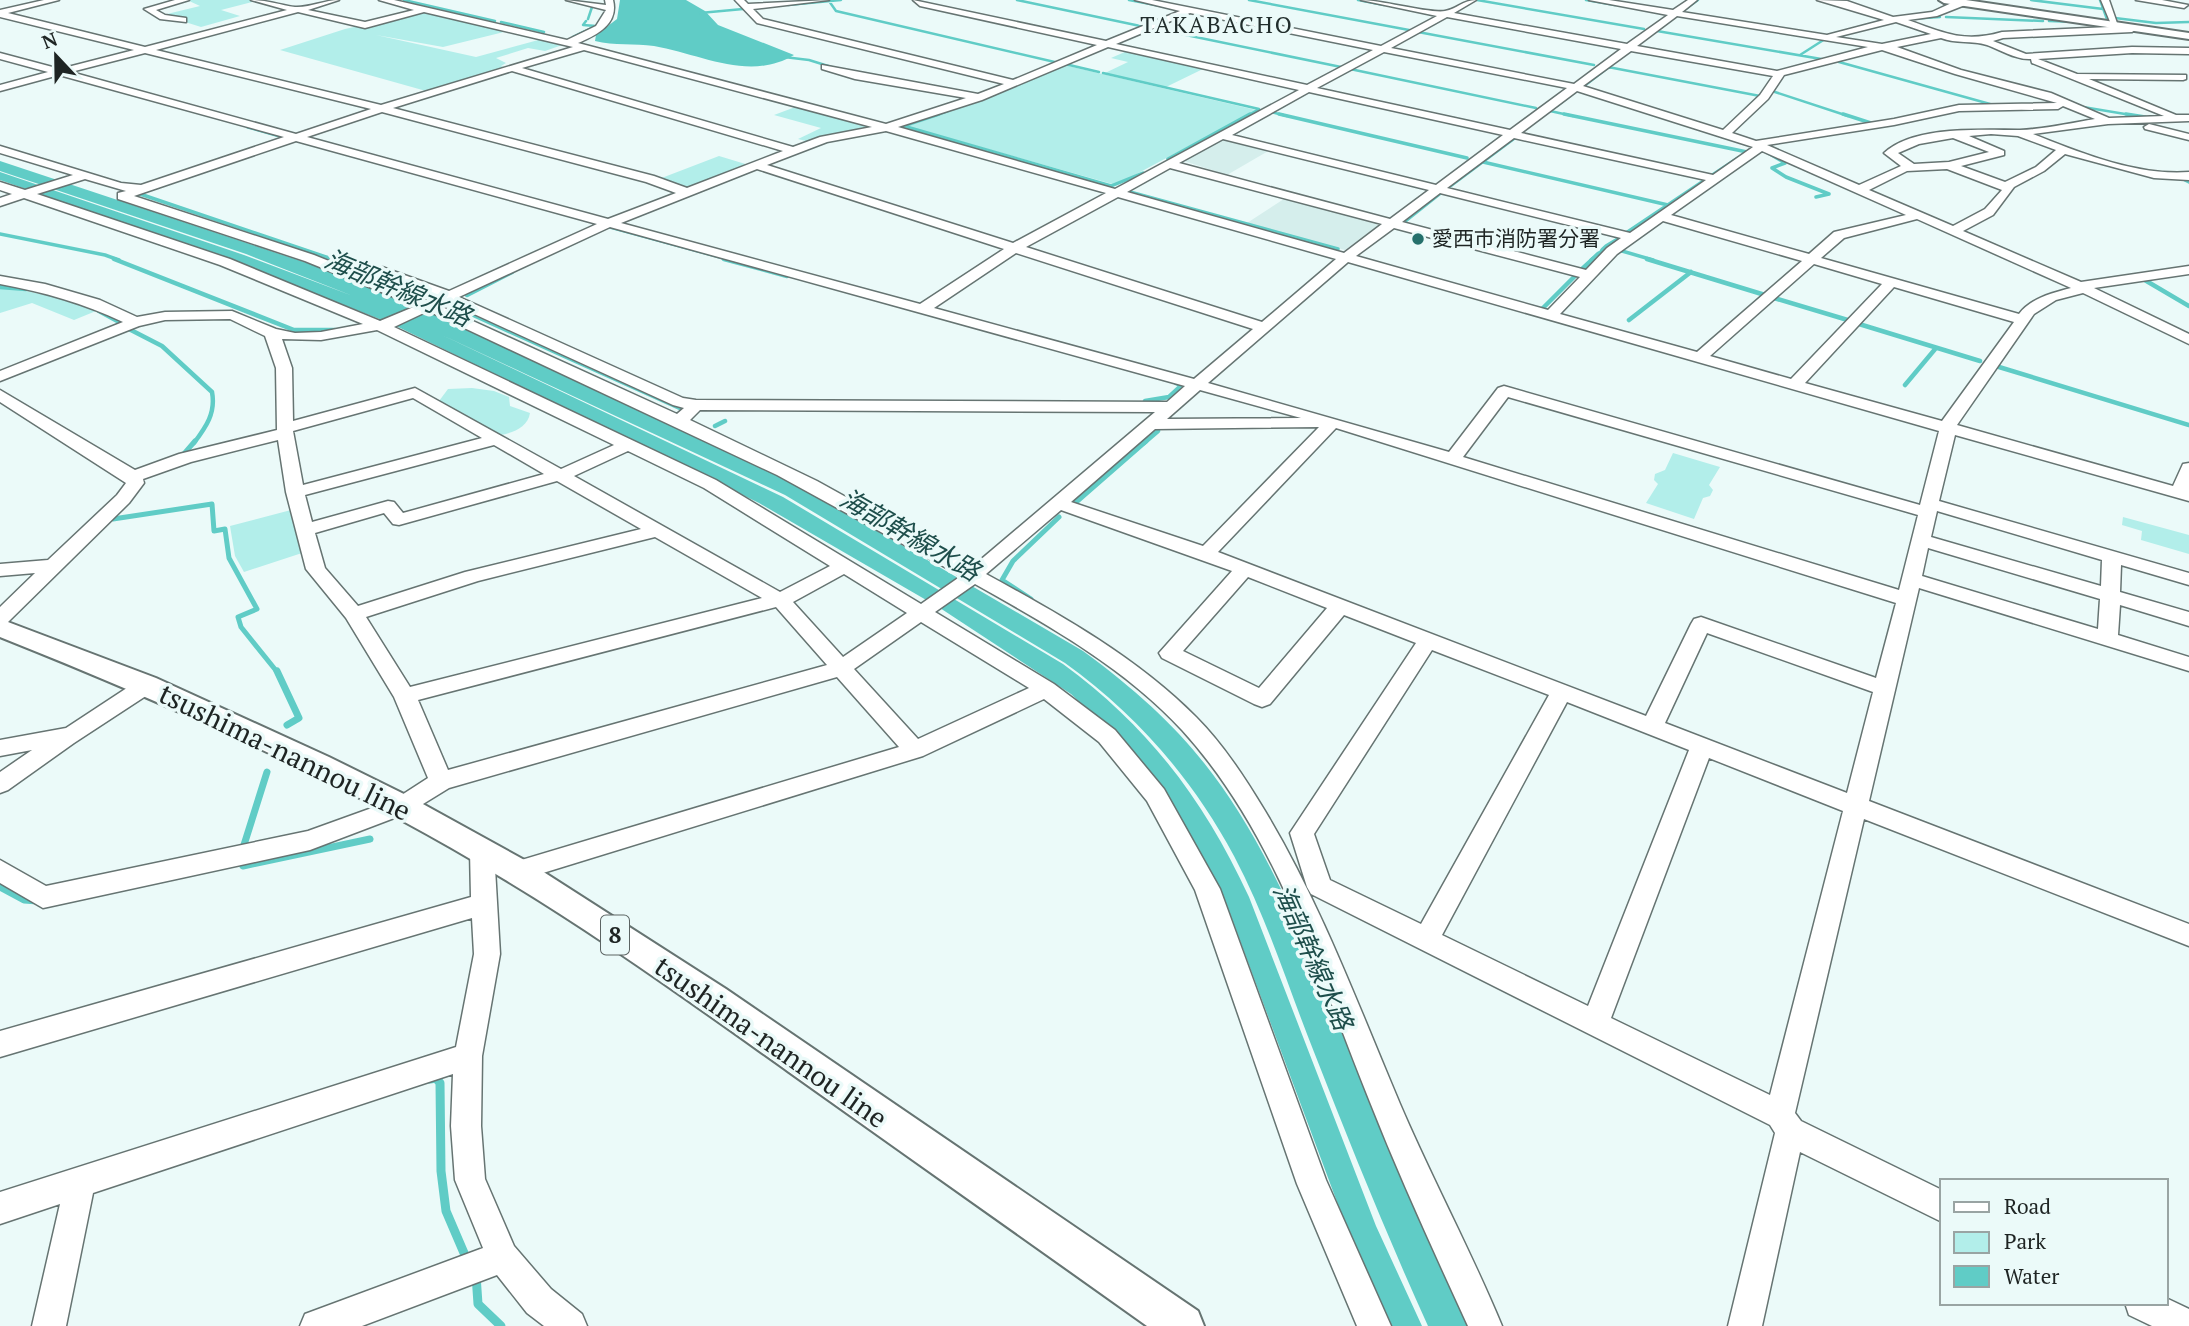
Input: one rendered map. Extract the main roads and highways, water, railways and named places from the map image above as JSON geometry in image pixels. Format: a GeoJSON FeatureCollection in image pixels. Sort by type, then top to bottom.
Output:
{"type":"FeatureCollection","features":[{"type":"Feature","properties":{"kind":"main road"},"geometry":{"type":"LineString","coordinates":[[1944,0],[2189,36]]}},
{"type":"Feature","properties":{"kind":"main road","name":"tsushima-nannou line"},"geometry":{"type":"LineString","coordinates":[[0,627],[147,685],[402,806],[517,871],[714,1000],[1183,1326]]}},
{"type":"Feature","properties":{"kind":"water"},"geometry":{"type":"Polygon","coordinates":[[[620,0],[686,0],[705,11],[718,25],[794,55],[777,63],[742,66],[654,46],[595,41],[596,35],[617,19],[620,0]]]}},
{"type":"Feature","properties":{"kind":"water"},"geometry":{"type":"Polygon","coordinates":[[[0,161],[322,268],[423,309],[804,488],[1083,651],[1117,677],[1174,729],[1198,756],[1221,785],[1261,851],[1281,889],[1468,1326],[1428,1326],[1355,1155],[1257,904],[1218,827],[1161,750],[1139,726],[1091,683],[1065,663],[785,495],[442,335],[783,497],[1063,664],[1122,713],[1148,740],[1193,797],[1232,862],[1249,897],[1376,1226],[1422,1326],[1388,1326],[1366,1280],[1226,903],[1204,859],[1162,788],[1140,759],[1071,694],[940,608],[759,503],[392,324],[230,260],[0,180],[0,172],[244,255],[353,296],[246,254],[0,171],[0,161]]]}},
{"type":"Feature","properties":{"kind":"waterway"},"geometry":{"type":"LineString","coordinates":[[404,0],[495,21]]}},
{"type":"Feature","properties":{"kind":"waterway"},"geometry":{"type":"LineString","coordinates":[[829,1],[841,0]]}},
{"type":"Feature","properties":{"kind":"waterway"},"geometry":{"type":"LineString","coordinates":[[1017,0],[1145,27]]}},
{"type":"Feature","properties":{"kind":"waterway"},"geometry":{"type":"LineString","coordinates":[[1129,0],[1166,7]]}},
{"type":"Feature","properties":{"kind":"waterway"},"geometry":{"type":"LineString","coordinates":[[1249,0],[1409,30]]}},
{"type":"Feature","properties":{"kind":"waterway"},"geometry":{"type":"LineString","coordinates":[[1358,0],[1384,5]]}},
{"type":"Feature","properties":{"kind":"waterway"},"geometry":{"type":"LineString","coordinates":[[1477,0],[1644,29]]}},
{"type":"Feature","properties":{"kind":"waterway"},"geometry":{"type":"LineString","coordinates":[[1586,0],[1615,5]]}},
{"type":"Feature","properties":{"kind":"waterway"},"geometry":{"type":"LineString","coordinates":[[1680,13],[1698,0]]}},
{"type":"Feature","properties":{"kind":"waterway"},"geometry":{"type":"LineString","coordinates":[[2031,0],[2103,9]]}},
{"type":"Feature","properties":{"kind":"waterway"},"geometry":{"type":"LineString","coordinates":[[2100,0],[2108,22]]}},
{"type":"Feature","properties":{"kind":"waterway"},"geometry":{"type":"LineString","coordinates":[[788,5],[829,1]]}},
{"type":"Feature","properties":{"kind":"waterway"},"geometry":{"type":"LineString","coordinates":[[829,1],[836,11],[1059,63]]}},
{"type":"Feature","properties":{"kind":"waterway"},"geometry":{"type":"LineString","coordinates":[[588,19],[592,7]]}},
{"type":"Feature","properties":{"kind":"waterway"},"geometry":{"type":"LineString","coordinates":[[700,13],[743,9]]}},
{"type":"Feature","properties":{"kind":"waterway"},"geometry":{"type":"LineString","coordinates":[[1909,19],[1940,17]]}},
{"type":"Feature","properties":{"kind":"waterway"},"geometry":{"type":"LineString","coordinates":[[1946,17],[2043,21]]}},
{"type":"Feature","properties":{"kind":"waterway"},"geometry":{"type":"LineString","coordinates":[[2115,18],[2156,23],[2189,22]]}},
{"type":"Feature","properties":{"kind":"waterway"},"geometry":{"type":"LineString","coordinates":[[573,37],[596,26],[583,25],[586,21]]}},
{"type":"Feature","properties":{"kind":"waterway"},"geometry":{"type":"LineString","coordinates":[[2049,21],[2078,22]]}},
{"type":"Feature","properties":{"kind":"waterway"},"geometry":{"type":"LineString","coordinates":[[501,22],[544,32]]}},
{"type":"Feature","properties":{"kind":"waterway"},"geometry":{"type":"LineString","coordinates":[[1152,28],[1341,67]]}},
{"type":"Feature","properties":{"kind":"waterway"},"geometry":{"type":"LineString","coordinates":[[1657,31],[1827,60]]}},
{"type":"Feature","properties":{"kind":"waterway"},"geometry":{"type":"LineString","coordinates":[[1418,32],[1594,65]]}},
{"type":"Feature","properties":{"kind":"waterway"},"geometry":{"type":"LineString","coordinates":[[1800,55],[1825,39]]}},
{"type":"Feature","properties":{"kind":"waterway"},"geometry":{"type":"LineString","coordinates":[[784,57],[809,60],[841,70]]}},
{"type":"Feature","properties":{"kind":"waterway"},"geometry":{"type":"LineString","coordinates":[[1839,62],[1990,104]]}},
{"type":"Feature","properties":{"kind":"waterway"},"geometry":{"type":"LineString","coordinates":[[1060,66],[1065,64],[1099,72]]}},
{"type":"Feature","properties":{"kind":"waterway"},"geometry":{"type":"LineString","coordinates":[[1583,87],[1609,67]]}},
{"type":"Feature","properties":{"kind":"waterway"},"geometry":{"type":"LineString","coordinates":[[1609,67],[1760,96]]}},
{"type":"Feature","properties":{"kind":"waterway"},"geometry":{"type":"LineString","coordinates":[[1350,69],[1536,108]]}},
{"type":"Feature","properties":{"kind":"waterway"},"geometry":{"type":"LineString","coordinates":[[1103,73],[1259,109],[1247,116]]}},
{"type":"Feature","properties":{"kind":"waterway"},"geometry":{"type":"LineString","coordinates":[[1557,106],[1578,90],[1582,91]]}},
{"type":"Feature","properties":{"kind":"waterway"},"geometry":{"type":"LineString","coordinates":[[1775,92],[1848,116]]}},
{"type":"Feature","properties":{"kind":"waterway"},"geometry":{"type":"LineString","coordinates":[[2083,107],[2137,116]]}},
{"type":"Feature","properties":{"kind":"waterway"},"geometry":{"type":"LineString","coordinates":[[934,116],[948,111]]}},
{"type":"Feature","properties":{"kind":"waterway"},"geometry":{"type":"LineString","coordinates":[[1550,111],[1573,116]]}},
{"type":"Feature","properties":{"kind":"waterway"},"geometry":{"type":"LineString","coordinates":[[1271,112],[1279,114]]}},
{"type":"Feature","properties":{"kind":"waterway"},"geometry":{"type":"LineString","coordinates":[[939,114],[903,126],[1111,186],[1143,173]]}},
{"type":"Feature","properties":{"kind":"waterway"},"geometry":{"type":"LineString","coordinates":[[1168,159],[1250,114]]}},
{"type":"Feature","properties":{"kind":"waterway"},"geometry":{"type":"LineString","coordinates":[[1279,114],[1467,158]]}},
{"type":"Feature","properties":{"kind":"waterway"},"geometry":{"type":"LineString","coordinates":[[1279,114],[1287,116]]}},
{"type":"Feature","properties":{"kind":"waterway"},"geometry":{"type":"LineString","coordinates":[[1564,114],[1747,152]]}},
{"type":"Feature","properties":{"kind":"waterway"},"geometry":{"type":"LineString","coordinates":[[1843,114],[1874,124]]}},
{"type":"Feature","properties":{"kind":"waterway"},"geometry":{"type":"LineString","coordinates":[[2126,114],[2145,117]]}},
{"type":"Feature","properties":{"kind":"waterway"},"geometry":{"type":"LineString","coordinates":[[248,127],[287,138]]}},
{"type":"Feature","properties":{"kind":"waterway"},"geometry":{"type":"LineString","coordinates":[[1446,189],[1517,136]]}},
{"type":"Feature","properties":{"kind":"waterway"},"geometry":{"type":"LineString","coordinates":[[1765,151],[1785,163],[1772,168],[1786,177],[1829,194],[1816,197]]}},
{"type":"Feature","properties":{"kind":"waterway"},"geometry":{"type":"LineString","coordinates":[[1711,176],[1738,158]]}},
{"type":"Feature","properties":{"kind":"waterway"},"geometry":{"type":"LineString","coordinates":[[1483,162],[1668,205]]}},
{"type":"Feature","properties":{"kind":"waterway"},"geometry":{"type":"LineString","coordinates":[[1668,205],[1708,178]]}},
{"type":"Feature","properties":{"kind":"waterway"},"geometry":{"type":"LineString","coordinates":[[2185,180],[2189,182]]}},
{"type":"Feature","properties":{"kind":"waterway"},"geometry":{"type":"LineString","coordinates":[[1130,192],[1338,249]]}},
{"type":"Feature","properties":{"kind":"waterway"},"geometry":{"type":"LineString","coordinates":[[1403,223],[1442,192],[1446,193]]}},
{"type":"Feature","properties":{"kind":"waterway","name":"海部幹線水路"},"geometry":{"type":"LineString","coordinates":[[140,194],[335,260]]}},
{"type":"Feature","properties":{"kind":"waterway"},"geometry":{"type":"LineString","coordinates":[[1626,233],[1668,205]]}},
{"type":"Feature","properties":{"kind":"waterway"},"geometry":{"type":"LineString","coordinates":[[610,227],[731,260]]}},
{"type":"Feature","properties":{"kind":"waterway"},"geometry":{"type":"LineString","coordinates":[[0,234],[119,260]]}},
{"type":"Feature","properties":{"kind":"waterway"},"geometry":{"type":"LineString","coordinates":[[1591,260],[1621,237]]}},
{"type":"Feature","properties":{"kind":"waterway"},"geometry":{"type":"LineString","coordinates":[[1622,251],[1653,260]]}},
{"type":"Feature","properties":{"kind":"waterway"},"geometry":{"type":"LineString","coordinates":[[114,259],[294,330],[335,330]]}},
{"type":"Feature","properties":{"kind":"waterway","name":"海部幹線水路"},"geometry":{"type":"LineString","coordinates":[[330,259],[431,296]]}},
{"type":"Feature","properties":{"kind":"waterway"},"geometry":{"type":"LineString","coordinates":[[724,259],[787,276]]}},
{"type":"Feature","properties":{"kind":"waterway"},"geometry":{"type":"LineString","coordinates":[[1581,270],[1593,259]]}},
{"type":"Feature","properties":{"kind":"waterway"},"geometry":{"type":"LineString","coordinates":[[1647,259],[1691,272]]}},
{"type":"Feature","properties":{"kind":"waterway","name":"海部幹線水路"},"geometry":{"type":"LineString","coordinates":[[467,295],[512,272]]}},
{"type":"Feature","properties":{"kind":"waterway"},"geometry":{"type":"LineString","coordinates":[[1629,320],[1691,272]]}},
{"type":"Feature","properties":{"kind":"waterway"},"geometry":{"type":"LineString","coordinates":[[1691,272],[1765,295]]}},
{"type":"Feature","properties":{"kind":"waterway"},"geometry":{"type":"LineString","coordinates":[[1542,309],[1575,276]]}},
{"type":"Feature","properties":{"kind":"waterway"},"geometry":{"type":"LineString","coordinates":[[2143,279],[2189,306]]}},
{"type":"Feature","properties":{"kind":"waterway"},"geometry":{"type":"LineString","coordinates":[[0,287],[26,289]]}},
{"type":"Feature","properties":{"kind":"waterway"},"geometry":{"type":"LineString","coordinates":[[1774,298],[1851,321]]}},
{"type":"Feature","properties":{"kind":"waterway","name":"海部幹線水路"},"geometry":{"type":"LineString","coordinates":[[458,308],[682,409]]}},
{"type":"Feature","properties":{"kind":"waterway"},"geometry":{"type":"LineString","coordinates":[[99,311],[121,323]]}},
{"type":"Feature","properties":{"kind":"waterway"},"geometry":{"type":"LineString","coordinates":[[1859,324],[1980,361]]}},
{"type":"Feature","properties":{"kind":"waterway"},"geometry":{"type":"LineString","coordinates":[[127,328],[162,346],[212,392],[211,413],[194,443]]}},
{"type":"Feature","properties":{"kind":"waterway"},"geometry":{"type":"LineString","coordinates":[[1905,385],[1936,348]]}},
{"type":"Feature","properties":{"kind":"waterway"},"geometry":{"type":"LineString","coordinates":[[1999,367],[2189,425]]}},
{"type":"Feature","properties":{"kind":"waterway"},"geometry":{"type":"LineString","coordinates":[[1145,401],[1169,397],[1182,385],[1176,383]]}},
{"type":"Feature","properties":{"kind":"waterway"},"geometry":{"type":"LineString","coordinates":[[715,426],[725,421]]}},
{"type":"Feature","properties":{"kind":"waterway"},"geometry":{"type":"LineString","coordinates":[[1144,443],[1158,431]]}},
{"type":"Feature","properties":{"kind":"waterway"},"geometry":{"type":"LineString","coordinates":[[183,455],[195,441]]}},
{"type":"Feature","properties":{"kind":"waterway"},"geometry":{"type":"LineString","coordinates":[[1075,503],[1146,441]]}},
{"type":"Feature","properties":{"kind":"waterway"},"geometry":{"type":"LineString","coordinates":[[113,519],[212,504],[214,531],[225,529],[229,558],[257,609],[238,617],[241,627],[278,673]]}},
{"type":"Feature","properties":{"kind":"waterway"},"geometry":{"type":"LineString","coordinates":[[1031,599],[1002,580],[1013,561],[1059,517]]}},
{"type":"Feature","properties":{"kind":"waterway"},"geometry":{"type":"LineString","coordinates":[[278,673],[299,718],[287,725]]}},
{"type":"Feature","properties":{"kind":"waterway"},"geometry":{"type":"LineString","coordinates":[[243,848],[267,772]]}},
{"type":"Feature","properties":{"kind":"waterway"},"geometry":{"type":"LineString","coordinates":[[241,861],[244,860],[243,866],[370,839]]}},
{"type":"Feature","properties":{"kind":"waterway"},"geometry":{"type":"LineString","coordinates":[[0,887],[24,900],[38,901]]}},
{"type":"Feature","properties":{"kind":"waterway"},"geometry":{"type":"LineString","coordinates":[[430,1079],[436,1078],[440,1083],[441,1171],[446,1211],[467,1260]]}},
{"type":"Feature","properties":{"kind":"waterway"},"geometry":{"type":"LineString","coordinates":[[476,1275],[478,1304],[501,1326]]}},
{"type":"Feature","properties":{"kind":"place","name":"愛西市消防署分署"},"geometry":{"type":"Point","coordinates":[1418,239]}},
{"type":"Feature","properties":{"kind":"district","name":"TAKABACHO"},"geometry":{"type":"Point","coordinates":[1217,25]}}]}
